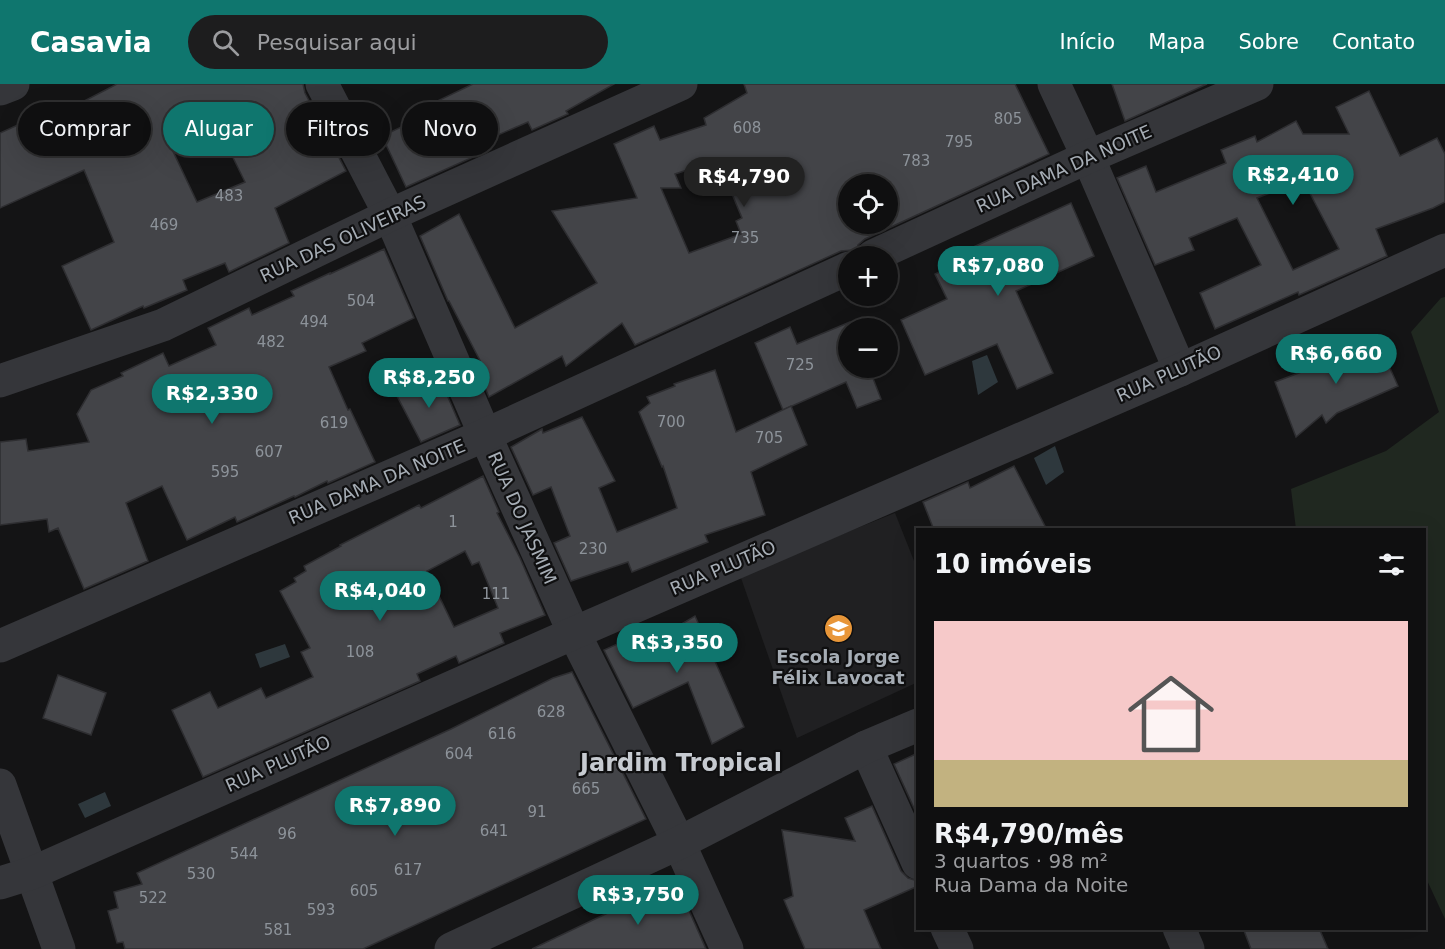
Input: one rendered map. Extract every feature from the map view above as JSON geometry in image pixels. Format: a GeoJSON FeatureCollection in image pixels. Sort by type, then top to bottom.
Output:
{"type":"FeatureCollection","features":[{"type":"Feature","properties":{"kind":"street"},"geometry":{"type":"LineString","coordinates":[[0,89],[13,84]]}},
{"type":"Feature","properties":{"kind":"street","name":"RUA DO JASMIM"},"geometry":{"type":"LineString","coordinates":[[322,84],[390,215],[573,633],[679,843],[727,949]]}},
{"type":"Feature","properties":{"kind":"street","name":"RUA DAS OLIVEIRAS"},"geometry":{"type":"LineString","coordinates":[[0,381],[164,325],[390,215],[681,84]]}},
{"type":"Feature","properties":{"kind":"street"},"geometry":{"type":"LineString","coordinates":[[1054,84],[1180,370]]}},
{"type":"Feature","properties":{"kind":"street","name":"RUA DAMA DA NOITE"},"geometry":{"type":"LineString","coordinates":[[895,246],[1088,157],[1257,84]]}},
{"type":"Feature","properties":{"kind":"street","name":"RUA PLUTÃO"},"geometry":{"type":"LineString","coordinates":[[0,883],[32,873],[573,633],[1180,370],[1445,250]]}},
{"type":"Feature","properties":{"kind":"street","name":"RUA DAMA DA NOITE"},"geometry":{"type":"LineString","coordinates":[[0,646],[485,435],[838,273]]}},
{"type":"Feature","properties":{"kind":"street"},"geometry":{"type":"LineString","coordinates":[[451,949],[679,843],[866,747],[916,726]]}},
{"type":"Feature","properties":{"kind":"street"},"geometry":{"type":"LineString","coordinates":[[866,747],[916,859]]}},
{"type":"Feature","properties":{"kind":"street"},"geometry":{"type":"LineString","coordinates":[[0,785],[59,949]]}},
{"type":"Feature","properties":{"kind":"street"},"geometry":{"type":"LineString","coordinates":[[948,930],[957,949]]}},
{"type":"Feature","properties":{"kind":"street"},"geometry":{"type":"LineString","coordinates":[[1180,930],[1188,949]]}},
{"type":"Feature","properties":{"kind":"shaded area"},"geometry":{"type":"Polygon","coordinates":[[[1445,297],[1445,919],[1426,878],[1426,528],[1296,528],[1291,489],[1386,451],[1439,412],[1411,332],[1441,298],[1445,297]]]}},
{"type":"Feature","properties":{"kind":"shaded area"},"geometry":{"type":"Polygon","coordinates":[[[987,355],[998,382],[978,395],[972,361],[987,355]]]}},
{"type":"Feature","properties":{"kind":"shaded area"},"geometry":{"type":"Polygon","coordinates":[[[1055,446],[1064,472],[1046,485],[1034,458],[1055,446]]]}},
{"type":"Feature","properties":{"kind":"shaded area","name":"Escola Jorge Félix Lavocat"},"geometry":{"type":"Polygon","coordinates":[[[895,513],[916,566],[916,683],[797,738],[740,575],[895,513]]]}},
{"type":"Feature","properties":{"kind":"shaded area"},"geometry":{"type":"Polygon","coordinates":[[[285,644],[290,657],[260,668],[255,654],[285,644]]]}},
{"type":"Feature","properties":{"kind":"shaded area"},"geometry":{"type":"Polygon","coordinates":[[[105,792],[111,806],[85,818],[78,804],[105,792]]]}},
{"type":"Feature","properties":{"kind":"building"},"geometry":{"type":"Polygon","coordinates":[[[117,84],[303,84],[310,102],[286,102],[286,156],[338,156],[346,171],[275,208],[289,243],[229,272],[225,263],[183,280],[187,290],[144,308],[143,306],[91,330],[62,266],[114,242],[84,170],[0,208],[0,133],[18,125],[18,156],[151,156],[151,102],[82,102],[117,84]]]}},
{"type":"Feature","properties":{"kind":"building"},"geometry":{"type":"Polygon","coordinates":[[[473,84],[614,84],[566,111],[568,114],[532,130],[528,122],[498,135],[498,102],[435,102],[473,84]]]}},
{"type":"Feature","properties":{"kind":"building"},"geometry":{"type":"Polygon","coordinates":[[[744,84],[1015,84],[1049,154],[898,224],[898,174],[838,174],[838,234],[876,234],[858,246],[838,246],[838,252],[635,345],[622,323],[566,366],[562,356],[489,397],[480,376],[486,372],[448,301],[420,236],[459,214],[515,328],[597,283],[552,211],[637,198],[614,144],[654,126],[660,140],[706,125],[704,118],[747,93],[744,84]],[[718,160],[675,174],[681,188],[661,188],[689,253],[741,234],[736,221],[742,218],[718,160]]]}},
{"type":"Feature","properties":{"kind":"building"},"geometry":{"type":"Polygon","coordinates":[[[1112,84],[1207,84],[1125,121],[1112,84]]]}},
{"type":"Feature","properties":{"kind":"building"},"geometry":{"type":"Polygon","coordinates":[[[1369,91],[1400,156],[1437,138],[1445,154],[1445,202],[1376,229],[1387,256],[1215,329],[1200,293],[1261,265],[1237,218],[1189,238],[1194,250],[1155,265],[1117,178],[1146,166],[1156,192],[1226,163],[1221,150],[1255,136],[1257,142],[1296,121],[1303,134],[1349,134],[1336,107],[1369,91]],[[1303,180],[1257,198],[1293,270],[1339,249],[1303,180]]]}},
{"type":"Feature","properties":{"kind":"building"},"geometry":{"type":"Polygon","coordinates":[[[402,127],[402,156],[476,156],[406,187],[390,153],[390,132],[402,127]]]}},
{"type":"Feature","properties":{"kind":"building"},"geometry":{"type":"Polygon","coordinates":[[[1071,203],[1094,256],[1016,291],[1053,373],[1017,389],[997,344],[925,375],[901,320],[947,299],[935,274],[972,256],[969,249],[1071,203]]]}},
{"type":"Feature","properties":{"kind":"building"},"geometry":{"type":"Polygon","coordinates":[[[384,249],[414,318],[362,343],[366,351],[329,367],[375,462],[237,522],[235,517],[187,540],[162,486],[126,503],[148,561],[84,589],[58,528],[49,532],[47,519],[0,525],[0,442],[26,439],[28,451],[89,442],[77,414],[91,390],[123,376],[121,373],[163,353],[169,366],[216,345],[208,328],[249,308],[252,315],[294,296],[291,291],[384,249]]]}},
{"type":"Feature","properties":{"kind":"building"},"geometry":{"type":"Polygon","coordinates":[[[790,327],[797,344],[838,327],[838,378],[873,378],[881,399],[857,408],[846,382],[783,410],[755,343],[790,327]]]}},
{"type":"Feature","properties":{"kind":"building"},"geometry":{"type":"Polygon","coordinates":[[[1376,337],[1398,386],[1337,413],[1326,423],[1322,415],[1296,437],[1275,382],[1376,337]]]}},
{"type":"Feature","properties":{"kind":"building"},"geometry":{"type":"Polygon","coordinates":[[[715,370],[736,432],[791,406],[807,445],[751,472],[765,515],[705,535],[708,542],[632,572],[628,562],[571,581],[554,543],[570,536],[551,487],[533,495],[511,447],[542,429],[543,433],[582,417],[615,481],[599,488],[617,532],[677,508],[663,466],[639,412],[650,403],[647,397],[675,386],[674,384],[715,370]]]}},
{"type":"Feature","properties":{"kind":"building"},"geometry":{"type":"Polygon","coordinates":[[[438,374],[460,425],[421,442],[397,396],[438,374]]]}},
{"type":"Feature","properties":{"kind":"building"},"geometry":{"type":"Polygon","coordinates":[[[1014,466],[1046,528],[933,528],[923,502],[968,482],[970,488],[1014,466]]]}},
{"type":"Feature","properties":{"kind":"building"},"geometry":{"type":"Polygon","coordinates":[[[483,476],[499,512],[497,513],[545,615],[500,633],[504,643],[459,663],[456,656],[417,674],[420,681],[203,777],[172,710],[210,692],[218,708],[261,688],[266,698],[313,677],[301,652],[310,648],[280,591],[296,582],[294,578],[306,571],[304,566],[419,505],[421,508],[483,476]],[[465,551],[427,571],[454,627],[498,608],[479,562],[472,565],[465,551]]]}},
{"type":"Feature","properties":{"kind":"building"},"geometry":{"type":"Polygon","coordinates":[[[695,616],[744,727],[712,744],[688,682],[633,708],[604,650],[648,630],[653,641],[695,616]]]}},
{"type":"Feature","properties":{"kind":"building"},"geometry":{"type":"Polygon","coordinates":[[[572,672],[646,819],[363,949],[125,949],[123,942],[117,943],[108,911],[118,908],[114,892],[142,884],[137,873],[451,729],[553,678],[572,672]]]}},
{"type":"Feature","properties":{"kind":"building"},"geometry":{"type":"Polygon","coordinates":[[[58,675],[106,693],[91,735],[43,718],[58,675]]]}},
{"type":"Feature","properties":{"kind":"building"},"geometry":{"type":"Polygon","coordinates":[[[916,754],[916,813],[894,764],[916,754]]]}},
{"type":"Feature","properties":{"kind":"building"},"geometry":{"type":"Polygon","coordinates":[[[872,806],[901,871],[908,878],[916,880],[916,887],[864,910],[881,949],[805,949],[784,900],[793,896],[782,830],[855,841],[845,818],[872,806]]]}},
{"type":"Feature","properties":{"kind":"building"},"geometry":{"type":"Polygon","coordinates":[[[676,881],[706,949],[532,949],[595,919],[676,881]]]}},
{"type":"Feature","properties":{"kind":"building"},"geometry":{"type":"Polygon","coordinates":[[[1244,930],[1320,930],[1328,949],[1251,949],[1244,930]]]}},
{"type":"Feature","properties":{"kind":"place","name":"Escola Jorge Félix Lavocat"},"geometry":{"type":"Point","coordinates":[838,628]}},
{"type":"Feature","properties":{"kind":"district","name":"Jardim Tropical"},"geometry":{"type":"Point","coordinates":[681,763]}}]}
